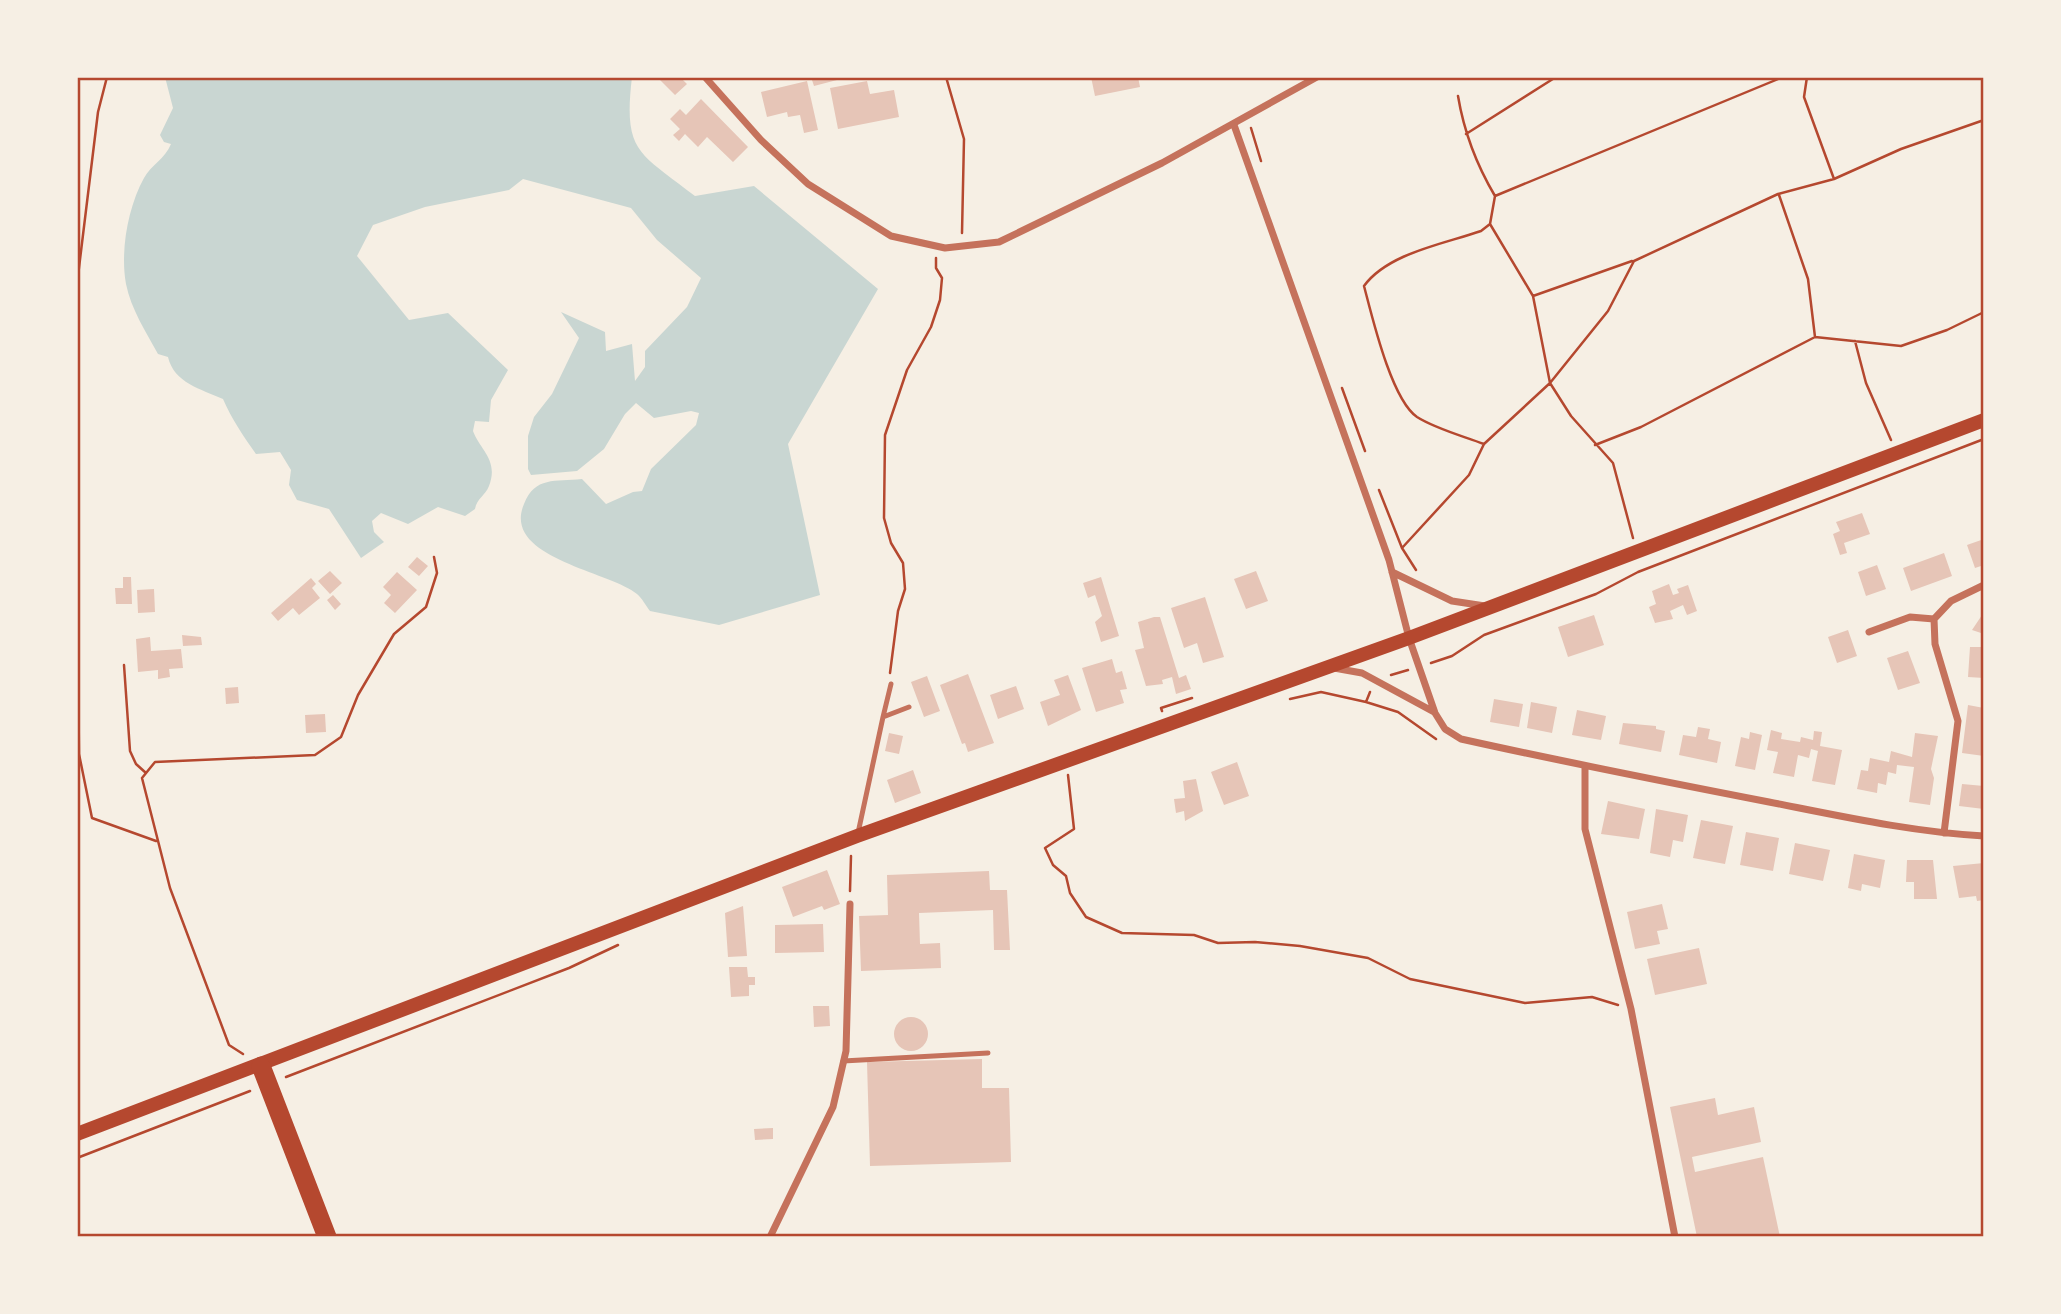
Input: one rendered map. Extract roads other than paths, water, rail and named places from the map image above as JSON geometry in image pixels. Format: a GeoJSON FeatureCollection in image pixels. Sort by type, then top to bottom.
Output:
{"type":"FeatureCollection","features":[{"type":"Feature","properties":{"kind":"highway"},"geometry":{"type":"LineString","coordinates":[[261,1066],[327,1237]]}},
{"type":"Feature","properties":{"kind":"main road"},"geometry":{"type":"LineString","coordinates":[[77,1135],[857,836],[1409,638],[1486,606],[1984,419]]}},
{"type":"Feature","properties":{"kind":"street"},"geometry":{"type":"LineString","coordinates":[[705,77],[761,140],[808,184],[891,236],[961,247],[999,242],[1234,125],[1317,77]]}},
{"type":"Feature","properties":{"kind":"street"},"geometry":{"type":"LineString","coordinates":[[1234,125],[1392,572],[1409,638],[1435,713],[1446,729],[1461,739],[1585,767],[1944,833],[1984,836]]}},
{"type":"Feature","properties":{"kind":"street"},"geometry":{"type":"LineString","coordinates":[[1392,572],[1452,601],[1486,606]]}},
{"type":"Feature","properties":{"kind":"street"},"geometry":{"type":"LineString","coordinates":[[1944,833],[1958,721],[1935,643],[1934,619],[1951,601],[1984,585]]}},
{"type":"Feature","properties":{"kind":"street"},"geometry":{"type":"LineString","coordinates":[[1868,632],[1910,617],[1934,619]]}},
{"type":"Feature","properties":{"kind":"street"},"geometry":{"type":"LineString","coordinates":[[1327,666],[1362,673],[1435,713]]}},
{"type":"Feature","properties":{"kind":"street"},"geometry":{"type":"LineString","coordinates":[[1585,767],[1585,829],[1631,1009],[1675,1237]]}},
{"type":"Feature","properties":{"kind":"street"},"geometry":{"type":"LineString","coordinates":[[770,1237],[833,1107],[843,1061],[850,904]]}},
{"type":"Feature","properties":{"kind":"lane"},"geometry":{"type":"LineString","coordinates":[[857,836],[891,684]]}},
{"type":"Feature","properties":{"kind":"lane"},"geometry":{"type":"LineString","coordinates":[[883,718],[909,707]]}},
{"type":"Feature","properties":{"kind":"lane"},"geometry":{"type":"LineString","coordinates":[[843,1061],[988,1052]]}}]}
